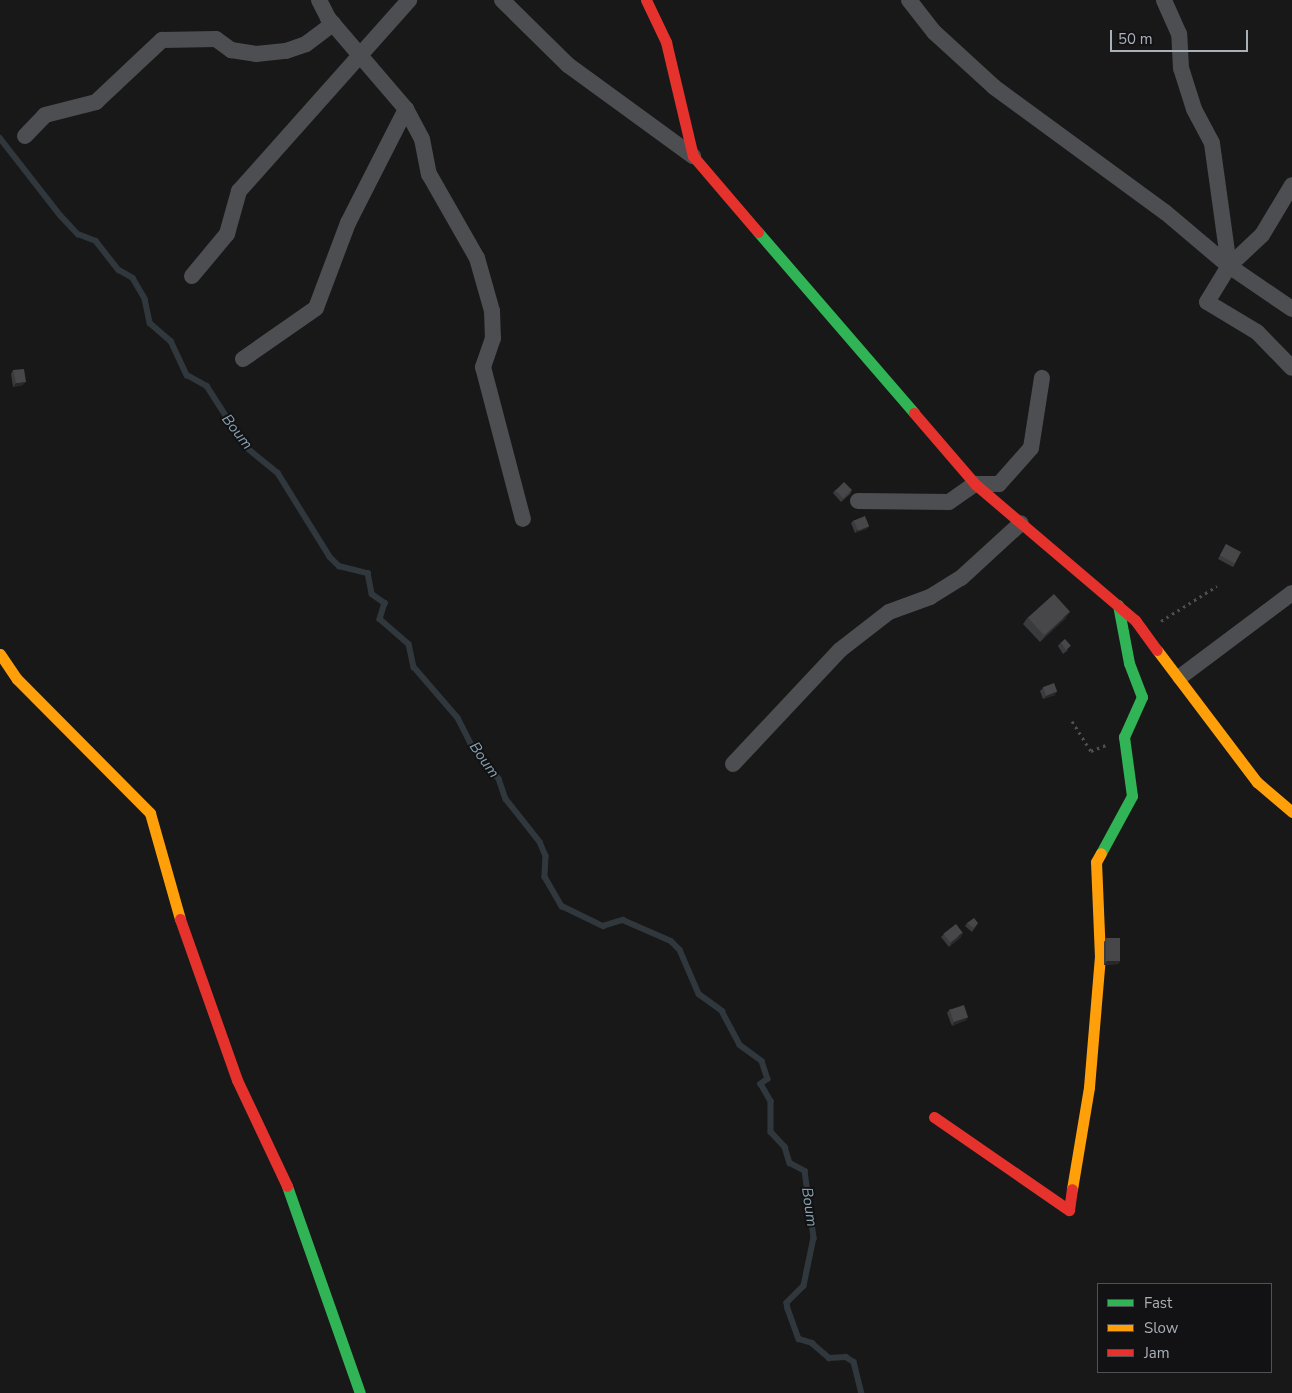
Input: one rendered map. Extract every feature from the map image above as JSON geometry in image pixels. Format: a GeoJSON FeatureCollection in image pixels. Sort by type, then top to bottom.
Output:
{"type":"FeatureCollection","features":[{"type":"Feature","properties":{"kind":"street"},"geometry":{"type":"LineString","coordinates":[[319,0],[333,24],[406,109],[422,139],[429,174],[478,258],[492,311],[493,338],[483,367],[523,519]]}},
{"type":"Feature","properties":{"kind":"street"},"geometry":{"type":"LineString","coordinates":[[192,276],[228,234],[239,191],[362,56],[380,28],[408,0]]}},
{"type":"Feature","properties":{"kind":"street"},"geometry":{"type":"LineString","coordinates":[[502,0],[568,65],[693,156],[975,484],[1135,620],[1180,677],[1257,782],[1292,812]]}},
{"type":"Feature","properties":{"kind":"street"},"geometry":{"type":"LineString","coordinates":[[646,0],[666,42],[693,156]]}},
{"type":"Feature","properties":{"kind":"street"},"geometry":{"type":"LineString","coordinates":[[909,0],[934,32],[994,87],[1165,212],[1228,266],[1292,309]]}},
{"type":"Feature","properties":{"kind":"street"},"geometry":{"type":"LineString","coordinates":[[1164,0],[1179,34],[1181,68],[1194,110],[1212,144],[1228,266]]}},
{"type":"Feature","properties":{"kind":"street"},"geometry":{"type":"LineString","coordinates":[[24,136],[45,115],[96,102],[162,40],[216,39],[231,50],[256,54],[306,44],[333,24]]}},
{"type":"Feature","properties":{"kind":"street"},"geometry":{"type":"LineString","coordinates":[[243,359],[316,308],[348,223],[406,109]]}},
{"type":"Feature","properties":{"kind":"street"},"geometry":{"type":"LineString","coordinates":[[1292,185],[1262,235],[1228,266],[1207,302],[1256,332],[1292,368]]}},
{"type":"Feature","properties":{"kind":"street"},"geometry":{"type":"LineString","coordinates":[[858,501],[949,502],[975,484],[999,484],[1032,448],[1042,378]]}},
{"type":"Feature","properties":{"kind":"street"},"geometry":{"type":"LineString","coordinates":[[733,764],[840,650],[889,612],[930,597],[962,578],[1021,523]]}},
{"type":"Feature","properties":{"kind":"street"},"geometry":{"type":"LineString","coordinates":[[1180,677],[1292,593]]}},
{"type":"Feature","properties":{"kind":"street"},"geometry":{"type":"LineString","coordinates":[[934,1117],[1069,1210],[1089,1087],[1100,957],[1096,862],[1132,796],[1124,737],[1142,697],[1129,663],[1118,605]]}},
{"type":"Feature","properties":{"kind":"street"},"geometry":{"type":"LineString","coordinates":[[0,654],[17,679],[150,813],[192,964],[237,1080],[298,1209],[360,1393]]}},
{"type":"Feature","properties":{"kind":"path"},"geometry":{"type":"LineString","coordinates":[[1135,620],[1162,621],[1217,586]]}},
{"type":"Feature","properties":{"kind":"path"},"geometry":{"type":"LineString","coordinates":[[1072,721],[1091,751],[1124,737]]}},
{"type":"Feature","properties":{"kind":"building"},"geometry":{"type":"Polygon","coordinates":[[[24,369],[26,382],[16,383],[13,370],[24,369]]]}},
{"type":"Feature","properties":{"kind":"building"},"geometry":{"type":"Polygon","coordinates":[[[844,482],[852,490],[843,498],[836,490],[844,482]]]}},
{"type":"Feature","properties":{"kind":"building"},"geometry":{"type":"Polygon","coordinates":[[[865,516],[869,526],[858,531],[854,520],[865,516]]]}},
{"type":"Feature","properties":{"kind":"building"},"geometry":{"type":"Polygon","coordinates":[[[1226,544],[1241,552],[1235,563],[1220,555],[1226,544]]]}},
{"type":"Feature","properties":{"kind":"building"},"geometry":{"type":"Polygon","coordinates":[[[1054,594],[1070,612],[1044,635],[1028,617],[1054,594]]]}},
{"type":"Feature","properties":{"kind":"building"},"geometry":{"type":"Polygon","coordinates":[[[1065,639],[1071,646],[1066,650],[1060,643],[1065,639]]]}},
{"type":"Feature","properties":{"kind":"building"},"geometry":{"type":"Polygon","coordinates":[[[1054,683],[1057,691],[1046,696],[1043,687],[1054,683]]]}},
{"type":"Feature","properties":{"kind":"building"},"geometry":{"type":"Polygon","coordinates":[[[974,918],[978,923],[974,928],[967,923],[974,918]]]}},
{"type":"Feature","properties":{"kind":"building"},"geometry":{"type":"Polygon","coordinates":[[[956,924],[963,933],[950,943],[943,934],[956,924]]]}},
{"type":"Feature","properties":{"kind":"building"},"geometry":{"type":"Polygon","coordinates":[[[1106,938],[1120,938],[1120,961],[1106,961],[1106,938]]]}},
{"type":"Feature","properties":{"kind":"building"},"geometry":{"type":"Polygon","coordinates":[[[964,1005],[968,1017],[954,1022],[950,1010],[964,1005]]]}},
{"type":"Feature","properties":{"kind":"waterway","name":"Boum"},"geometry":{"type":"LineString","coordinates":[[0,138],[61,216],[78,234],[96,241],[119,270],[133,278],[145,299],[150,323],[171,341],[187,375],[207,386],[246,447],[278,473],[330,557],[339,566],[368,573],[372,594],[385,603],[380,619],[409,644],[414,667],[458,718],[471,744],[499,779],[506,799],[540,842],[546,856],[545,877],[562,906],[603,926],[623,920],[671,941],[680,950],[699,994],[722,1011],[740,1045],[762,1061],[768,1079],[761,1084],[771,1101],[771,1132],[785,1147],[790,1163],[805,1171],[814,1238],[804,1286],[787,1303],[788,1309],[799,1339],[812,1343],[829,1358],[846,1357],[854,1362],[862,1393]]}},
{"type":"Feature","properties":{"kind":"traffic: fast"},"geometry":{"type":"LineString","coordinates":[[758,232],[914,413]]}},
{"type":"Feature","properties":{"kind":"traffic: fast"},"geometry":{"type":"LineString","coordinates":[[1101,853],[1132,796],[1124,737],[1142,697],[1129,663],[1118,605]]}},
{"type":"Feature","properties":{"kind":"traffic: fast"},"geometry":{"type":"LineString","coordinates":[[287,1186],[360,1393]]}},
{"type":"Feature","properties":{"kind":"traffic: slow"},"geometry":{"type":"LineString","coordinates":[[1157,650],[1257,782],[1292,812]]}},
{"type":"Feature","properties":{"kind":"traffic: slow"},"geometry":{"type":"LineString","coordinates":[[0,654],[17,679],[150,813],[180,919]]}},
{"type":"Feature","properties":{"kind":"traffic: slow"},"geometry":{"type":"LineString","coordinates":[[1072,1189],[1089,1087],[1100,957],[1096,862],[1101,853]]}},
{"type":"Feature","properties":{"kind":"traffic: jam"},"geometry":{"type":"LineString","coordinates":[[646,0],[666,42],[693,156],[758,232]]}},
{"type":"Feature","properties":{"kind":"traffic: jam"},"geometry":{"type":"LineString","coordinates":[[914,413],[975,484],[1135,620],[1157,650]]}},
{"type":"Feature","properties":{"kind":"traffic: jam"},"geometry":{"type":"LineString","coordinates":[[180,919],[237,1080],[287,1186]]}},
{"type":"Feature","properties":{"kind":"traffic: jam"},"geometry":{"type":"LineString","coordinates":[[934,1117],[1069,1210],[1072,1189]]}}]}
